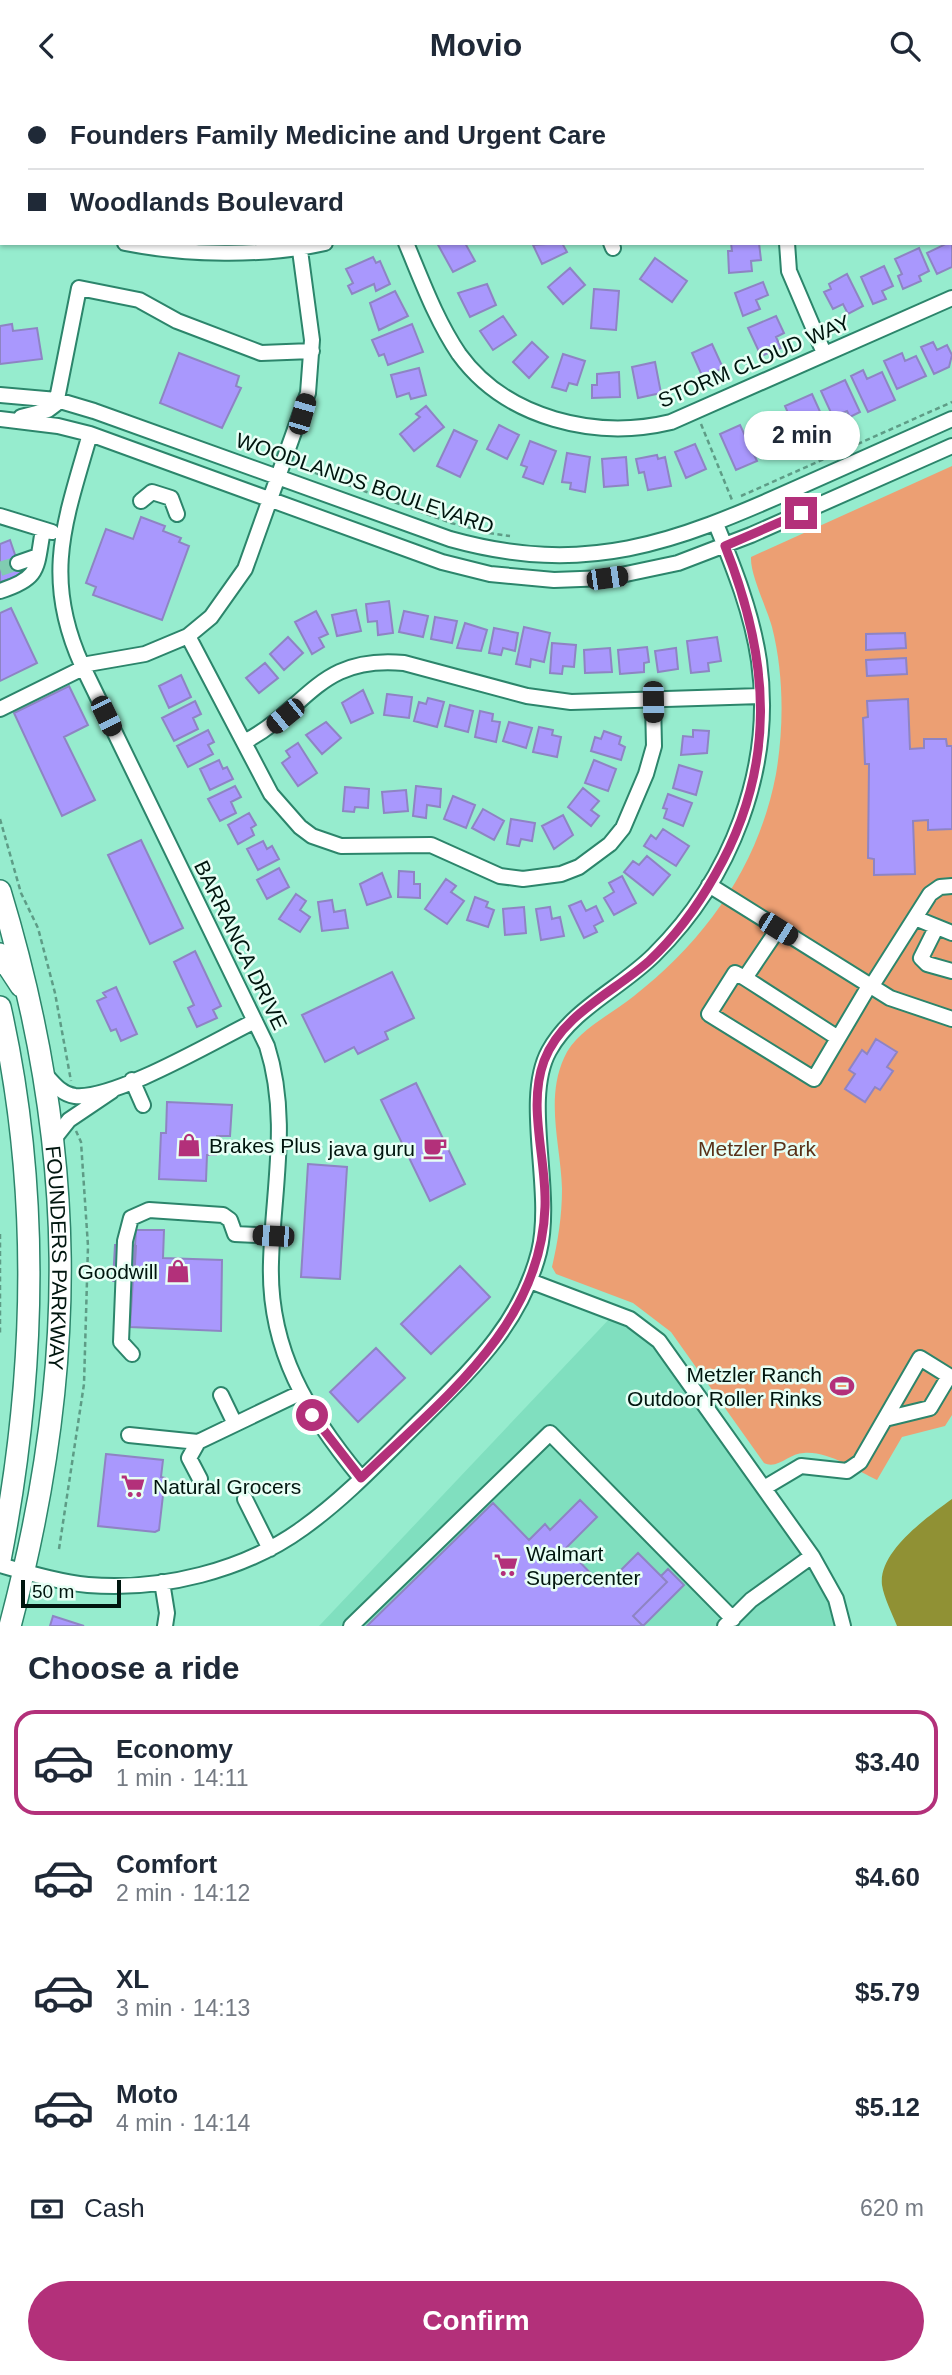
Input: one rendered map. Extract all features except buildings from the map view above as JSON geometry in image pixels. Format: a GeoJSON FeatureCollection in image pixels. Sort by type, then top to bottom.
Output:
{"type":"FeatureCollection","features":[{"type":"Feature","properties":{"kind":"highway","name":"FOUNDERS PARKWAY"},"geometry":{"type":"LineString","coordinates":[[0,891],[31,1002],[45,1074],[54,1139],[61,1244],[59,1346],[47,1460],[10,1626]]}},
{"type":"Feature","properties":{"kind":"highway"},"geometry":{"type":"LineString","coordinates":[[0,954],[31,1002]]}},
{"type":"Feature","properties":{"kind":"highway","name":"FOUNDERS PARKWAY"},"geometry":{"type":"LineString","coordinates":[[0,1007],[11,1054],[26,1168],[30,1266],[24,1409],[0,1563]]}},
{"type":"Feature","properties":{"kind":"street"},"geometry":{"type":"LineString","coordinates":[[0,709],[83,667],[145,654],[188,636],[211,617],[245,569],[308,393],[312,351],[299,246],[160,250],[135,245]]}},
{"type":"Feature","properties":{"kind":"street","name":"STORM CLOUD WAY"},"geometry":{"type":"LineString","coordinates":[[407,245],[446,334],[477,375],[519,405],[580,426],[642,429],[671,422],[952,298]]}},
{"type":"Feature","properties":{"kind":"street"},"geometry":{"type":"LineString","coordinates":[[788,245],[789,271],[824,353]]}},
{"type":"Feature","properties":{"kind":"street"},"geometry":{"type":"LineString","coordinates":[[7,419],[48,410],[57,400],[79,288],[139,300],[177,321],[261,353],[312,351]]}},
{"type":"Feature","properties":{"kind":"street","name":"WOODLANDS BOULEVARD"},"geometry":{"type":"LineString","coordinates":[[0,395],[57,400],[121,420],[450,539],[526,554],[583,555],[645,547],[716,524],[952,419]]}},
{"type":"Feature","properties":{"kind":"street"},"geometry":{"type":"LineString","coordinates":[[7,419],[90,434],[442,562],[490,574],[582,580],[631,575],[678,563],[725,546],[952,446]]}},
{"type":"Feature","properties":{"kind":"street","name":"BARRANCA DRIVE"},"geometry":{"type":"LineString","coordinates":[[90,434],[61,535],[61,592],[69,634],[267,1046],[278,1090],[279,1153],[271,1265],[274,1307],[288,1361],[300,1393],[327,1437],[361,1478]]}},
{"type":"Feature","properties":{"kind":"street"},"geometry":{"type":"LineString","coordinates":[[141,501],[152,492],[171,498],[177,514]]}},
{"type":"Feature","properties":{"kind":"street"},"geometry":{"type":"LineString","coordinates":[[0,516],[61,535]]}},
{"type":"Feature","properties":{"kind":"street"},"geometry":{"type":"LineString","coordinates":[[0,1563],[24,1572],[84,1584],[125,1585],[162,1582],[222,1568],[270,1549],[324,1512],[361,1478],[490,1350],[514,1317],[530,1281],[543,1230],[545,1205],[538,1097],[543,1062],[569,1024],[632,976],[674,935],[709,885],[735,836],[750,796],[758,760],[761,696],[759,661],[751,624],[716,524]]}},
{"type":"Feature","properties":{"kind":"street"},"geometry":{"type":"LineString","coordinates":[[0,590],[25,583],[33,574],[43,530]]}},
{"type":"Feature","properties":{"kind":"street"},"geometry":{"type":"LineString","coordinates":[[18,563],[38,556]]}},
{"type":"Feature","properties":{"kind":"street"},"geometry":{"type":"LineString","coordinates":[[188,636],[246,741],[271,795],[300,827],[312,836],[341,846],[432,845],[500,876],[544,879],[579,867],[610,844],[623,828],[654,746],[653,702]]}},
{"type":"Feature","properties":{"kind":"street"},"geometry":{"type":"LineString","coordinates":[[246,741],[269,729],[320,681],[362,663],[404,663],[550,700],[653,702],[761,696]]}},
{"type":"Feature","properties":{"kind":"street"},"geometry":{"type":"LineString","coordinates":[[709,885],[870,986],[911,1008],[952,1019]]}},
{"type":"Feature","properties":{"kind":"street"},"geometry":{"type":"LineString","coordinates":[[838,1038],[735,973],[709,1014],[814,1079],[870,986],[934,890],[952,886]]}},
{"type":"Feature","properties":{"kind":"street"},"geometry":{"type":"LineString","coordinates":[[915,918],[952,933]]}},
{"type":"Feature","properties":{"kind":"street"},"geometry":{"type":"LineString","coordinates":[[936,927],[921,958],[926,964],[952,971]]}},
{"type":"Feature","properties":{"kind":"street"},"geometry":{"type":"LineString","coordinates":[[745,978],[778,929]]}},
{"type":"Feature","properties":{"kind":"street"},"geometry":{"type":"LineString","coordinates":[[54,1139],[69,1119],[115,1089],[256,1021]]}},
{"type":"Feature","properties":{"kind":"street"},"geometry":{"type":"LineString","coordinates":[[45,1074],[62,1091],[73,1095],[115,1089]]}},
{"type":"Feature","properties":{"kind":"street"},"geometry":{"type":"LineString","coordinates":[[132,1080],[143,1105]]}},
{"type":"Feature","properties":{"kind":"street"},"geometry":{"type":"LineString","coordinates":[[132,1354],[121,1342],[125,1241],[131,1218],[149,1210],[223,1215],[230,1220],[235,1234],[273,1236]]}},
{"type":"Feature","properties":{"kind":"street"},"geometry":{"type":"LineString","coordinates":[[530,1281],[612,1310],[645,1328],[673,1357],[812,1556],[836,1599],[843,1626]]}},
{"type":"Feature","properties":{"kind":"street"},"geometry":{"type":"LineString","coordinates":[[764,1488],[801,1466],[847,1471],[860,1462],[920,1357],[949,1376],[930,1408],[885,1419]]}},
{"type":"Feature","properties":{"kind":"street"},"geometry":{"type":"LineString","coordinates":[[129,1434],[198,1442],[300,1393]]}},
{"type":"Feature","properties":{"kind":"street"},"geometry":{"type":"LineString","coordinates":[[221,1395],[235,1424]]}},
{"type":"Feature","properties":{"kind":"street"},"geometry":{"type":"LineString","coordinates":[[351,1626],[550,1433],[729,1622],[773,1582],[812,1556]]}},
{"type":"Feature","properties":{"kind":"street"},"geometry":{"type":"LineString","coordinates":[[198,1442],[189,1458],[200,1479]]}},
{"type":"Feature","properties":{"kind":"street"},"geometry":{"type":"LineString","coordinates":[[246,1499],[270,1549]]}},
{"type":"Feature","properties":{"kind":"street"},"geometry":{"type":"LineString","coordinates":[[162,1582],[167,1613],[164,1626]]}},
{"type":"Feature","properties":{"kind":"path"},"geometry":{"type":"LineString","coordinates":[[722,504],[952,402]]}},
{"type":"Feature","properties":{"kind":"path"},"geometry":{"type":"LineString","coordinates":[[701,424],[732,500]]}},
{"type":"Feature","properties":{"kind":"path"},"geometry":{"type":"LineString","coordinates":[[307,470],[451,523],[513,537]]}},
{"type":"Feature","properties":{"kind":"path"},"geometry":{"type":"LineString","coordinates":[[0,819],[21,893],[42,941],[55,993],[72,1086]]}},
{"type":"Feature","properties":{"kind":"path"},"geometry":{"type":"LineString","coordinates":[[60,1549],[84,1384],[88,1246],[81,1142],[76,1125]]}},
{"type":"Feature","properties":{"kind":"path"},"geometry":{"type":"LineString","coordinates":[[0,1234],[0,1335]]}},
{"type":"Feature","properties":{"kind":"shaded area"},"geometry":{"type":"Polygon","coordinates":[[[613,1315],[643,1331],[821,1575],[834,1626],[319,1626],[613,1315]]]}},
{"type":"Feature","properties":{"kind":"shaded area"},"geometry":{"type":"Polygon","coordinates":[[[952,1499],[952,1626],[897,1626],[882,1585],[888,1560],[907,1536],[952,1499]]]}},
{"type":"Feature","properties":{"kind":"green space","name":"Metzler Park"},"geometry":{"type":"Polygon","coordinates":[[[952,466],[952,1415],[945,1426],[902,1437],[877,1480],[842,1462],[813,1453],[799,1454],[779,1463],[764,1463],[671,1332],[633,1303],[556,1274],[552,1267],[562,1189],[556,1090],[564,1058],[577,1039],[634,996],[684,950],[726,898],[757,839],[776,774],[782,701],[776,645],[770,619],[753,573],[751,557],[952,466]]]}},
{"type":"Feature","properties":{"kind":"tunnel"},"geometry":{"type":"LineString","coordinates":[[0,569],[18,563]]}},
{"type":"Feature","properties":{"kind":"place","name":"Brakes Plus"},"geometry":{"type":"Point","coordinates":[189,1145]}},
{"type":"Feature","properties":{"kind":"place","name":"java guru"},"geometry":{"type":"Point","coordinates":[435,1148]}},
{"type":"Feature","properties":{"kind":"place","name":"Goodwill"},"geometry":{"type":"Point","coordinates":[178,1271]}},
{"type":"Feature","properties":{"kind":"place","name":"Metzler Ranch Outdoor Roller Rinks"},"geometry":{"type":"Point","coordinates":[842,1386]}},
{"type":"Feature","properties":{"kind":"place","name":"Natural Grocers"},"geometry":{"type":"Point","coordinates":[133,1486]}},
{"type":"Feature","properties":{"kind":"place","name":"Walmart Supercenter"},"geometry":{"type":"Point","coordinates":[506,1565]}},
{"type":"Feature","properties":{"kind":"route"},"geometry":{"type":"LineString","coordinates":[[312,1415],[361,1478],[490,1350],[514,1317],[530,1281],[543,1230],[544,1172],[538,1097],[543,1062],[569,1024],[632,976],[664,946],[693,912],[727,855],[750,796],[758,760],[761,727],[759,661],[751,624],[725,546],[801,513]]}}]}
